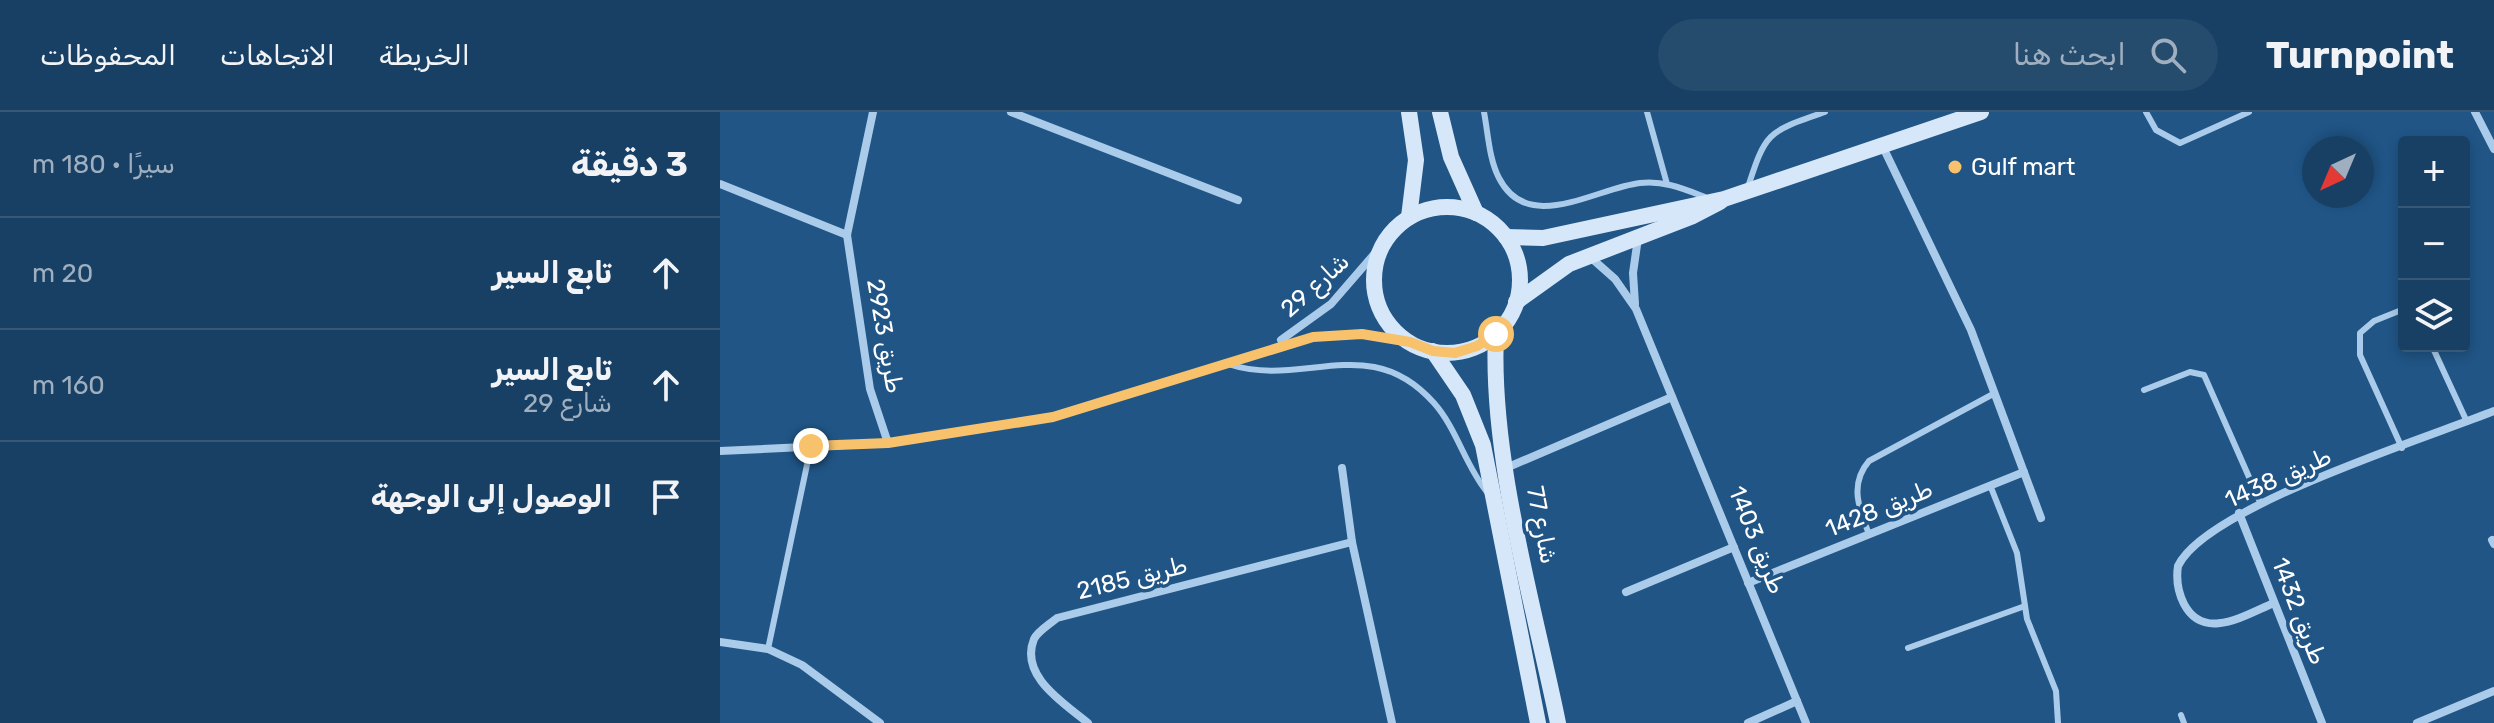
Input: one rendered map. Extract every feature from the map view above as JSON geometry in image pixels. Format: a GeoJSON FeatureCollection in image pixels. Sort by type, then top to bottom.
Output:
{"type":"FeatureCollection","features":[{"type":"Feature","properties":{"kind":"street","name":"طريق 2923"},"geometry":{"type":"LineString","coordinates":[[873,112],[847,235],[870,389],[888,443]]}},
{"type":"Feature","properties":{"kind":"street"},"geometry":{"type":"LineString","coordinates":[[1011,112],[1238,200]]}},
{"type":"Feature","properties":{"kind":"street"},"geometry":{"type":"LineString","coordinates":[[1409,112],[1416,160],[1409,217]]}},
{"type":"Feature","properties":{"kind":"street"},"geometry":{"type":"LineString","coordinates":[[1440,112],[1451,157],[1476,213],[1506,237],[1519,269],[1516,302]]}},
{"type":"Feature","properties":{"kind":"street"},"geometry":{"type":"LineString","coordinates":[[1506,237],[1562,235],[1718,200],[1981,112]]}},
{"type":"Feature","properties":{"kind":"street"},"geometry":{"type":"LineString","coordinates":[[2475,112],[2494,149]]}},
{"type":"Feature","properties":{"kind":"street"},"geometry":{"type":"LineString","coordinates":[[1882,145],[1971,330],[2041,518]]}},
{"type":"Feature","properties":{"kind":"street"},"geometry":{"type":"LineString","coordinates":[[720,184],[847,235]]}},
{"type":"Feature","properties":{"kind":"street"},"geometry":{"type":"LineString","coordinates":[[1476,213],[1442,207],[1409,217],[1383,244],[1375,265],[1374,287],[1380,309],[1392,328],[1410,342],[1433,351],[1455,353],[1477,346],[1496,334],[1516,302],[1549,275],[1588,256],[1704,212],[1718,200]]}},
{"type":"Feature","properties":{"kind":"street","name":"طريق 1403"},"geometry":{"type":"LineString","coordinates":[[1636,309],[1633,273],[1638,237]]}},
{"type":"Feature","properties":{"kind":"street","name":"شارع 29"},"geometry":{"type":"LineString","coordinates":[[1267,349],[1331,304],[1383,244]]}},
{"type":"Feature","properties":{"kind":"street","name":"طريق 1403"},"geometry":{"type":"LineString","coordinates":[[1588,256],[1615,279],[1636,309],[1806,723]]}},
{"type":"Feature","properties":{"kind":"street","name":"شارع 29"},"geometry":{"type":"LineString","coordinates":[[720,451],[888,443],[1053,417],[1228,364],[1267,349],[1338,334],[1410,342]]}},
{"type":"Feature","properties":{"kind":"street","name":"شارع 77"},"geometry":{"type":"LineString","coordinates":[[1496,334],[1495,388],[1506,468],[1558,723]]}},
{"type":"Feature","properties":{"kind":"street","name":"شارع 77"},"geometry":{"type":"LineString","coordinates":[[1433,351],[1449,372],[1475,419],[1538,723]]}},
{"type":"Feature","properties":{"kind":"street"},"geometry":{"type":"LineString","coordinates":[[1506,468],[1672,397]]}},
{"type":"Feature","properties":{"kind":"street","name":"طريق 1438"},"geometry":{"type":"LineString","coordinates":[[2274,603],[2231,621],[2209,625],[2191,613],[2180,593],[2177,574],[2182,560],[2239,513],[2260,502],[2494,411]]}},
{"type":"Feature","properties":{"kind":"street"},"geometry":{"type":"LineString","coordinates":[[1342,468],[1352,542],[1392,723]]}},
{"type":"Feature","properties":{"kind":"street","name":"طريق 1428"},"geometry":{"type":"LineString","coordinates":[[1748,583],[2024,472]]}},
{"type":"Feature","properties":{"kind":"street","name":"طريق 1432"},"geometry":{"type":"LineString","coordinates":[[2239,513],[2322,723]]}},
{"type":"Feature","properties":{"kind":"street","name":"طريق 2185"},"geometry":{"type":"LineString","coordinates":[[1088,723],[1039,680],[1030,659],[1035,636],[1057,618],[1352,542]]}},
{"type":"Feature","properties":{"kind":"street"},"geometry":{"type":"LineString","coordinates":[[1626,592],[1734,547]]}},
{"type":"Feature","properties":{"kind":"street"},"geometry":{"type":"LineString","coordinates":[[720,642],[768,649],[802,665],[880,723]]}},
{"type":"Feature","properties":{"kind":"street"},"geometry":{"type":"LineString","coordinates":[[2417,723],[2494,691]]}},
{"type":"Feature","properties":{"kind":"street"},"geometry":{"type":"LineString","coordinates":[[1748,723],[1797,701]]}},
{"type":"Feature","properties":{"kind":"lane"},"geometry":{"type":"LineString","coordinates":[[1484,112],[1498,177],[1515,198],[1527,204],[1554,206],[1639,183],[1667,184],[1718,200]]}},
{"type":"Feature","properties":{"kind":"lane"},"geometry":{"type":"LineString","coordinates":[[1647,112],[1667,184]]}},
{"type":"Feature","properties":{"kind":"lane"},"geometry":{"type":"LineString","coordinates":[[1746,191],[1768,136],[1781,127],[1825,112]]}},
{"type":"Feature","properties":{"kind":"lane"},"geometry":{"type":"LineString","coordinates":[[2146,112],[2164,138],[2180,143],[2249,112]]}},
{"type":"Feature","properties":{"kind":"lane"},"geometry":{"type":"LineString","coordinates":[[2398,311],[2374,321],[2360,333],[2360,355],[2402,448]]}},
{"type":"Feature","properties":{"kind":"lane"},"geometry":{"type":"LineString","coordinates":[[2435,352],[2467,422]]}},
{"type":"Feature","properties":{"kind":"lane"},"geometry":{"type":"LineString","coordinates":[[1228,364],[1279,373],[1334,363],[1357,363],[1399,376],[1434,403],[1447,420],[1473,473],[1494,501]]}},
{"type":"Feature","properties":{"kind":"lane"},"geometry":{"type":"LineString","coordinates":[[2144,390],[2190,372],[2204,375],[2260,502]]}},
{"type":"Feature","properties":{"kind":"lane"},"geometry":{"type":"LineString","coordinates":[[1869,534],[1857,489],[1862,469],[1869,461],[1995,393]]}},
{"type":"Feature","properties":{"kind":"lane"},"geometry":{"type":"LineString","coordinates":[[768,649],[811,446]]}},
{"type":"Feature","properties":{"kind":"lane"},"geometry":{"type":"LineString","coordinates":[[1990,485],[2017,553],[2025,606],[2056,691],[2058,723]]}},
{"type":"Feature","properties":{"kind":"lane"},"geometry":{"type":"LineString","coordinates":[[1908,648],[2025,606]]}},
{"type":"Feature","properties":{"kind":"lane"},"geometry":{"type":"LineString","coordinates":[[2181,715],[2184,723]]}},
{"type":"Feature","properties":{"kind":"place","name":"Gulf mart"},"geometry":{"type":"Point","coordinates":[1955,167]}},
{"type":"Feature","properties":{"kind":"route"},"geometry":{"type":"LineString","coordinates":[[811,446],[888,443],[1053,417],[1228,364],[1290,341],[1313,337],[1362,334],[1410,342],[1433,351],[1455,353],[1477,346],[1496,334]]}}]}
